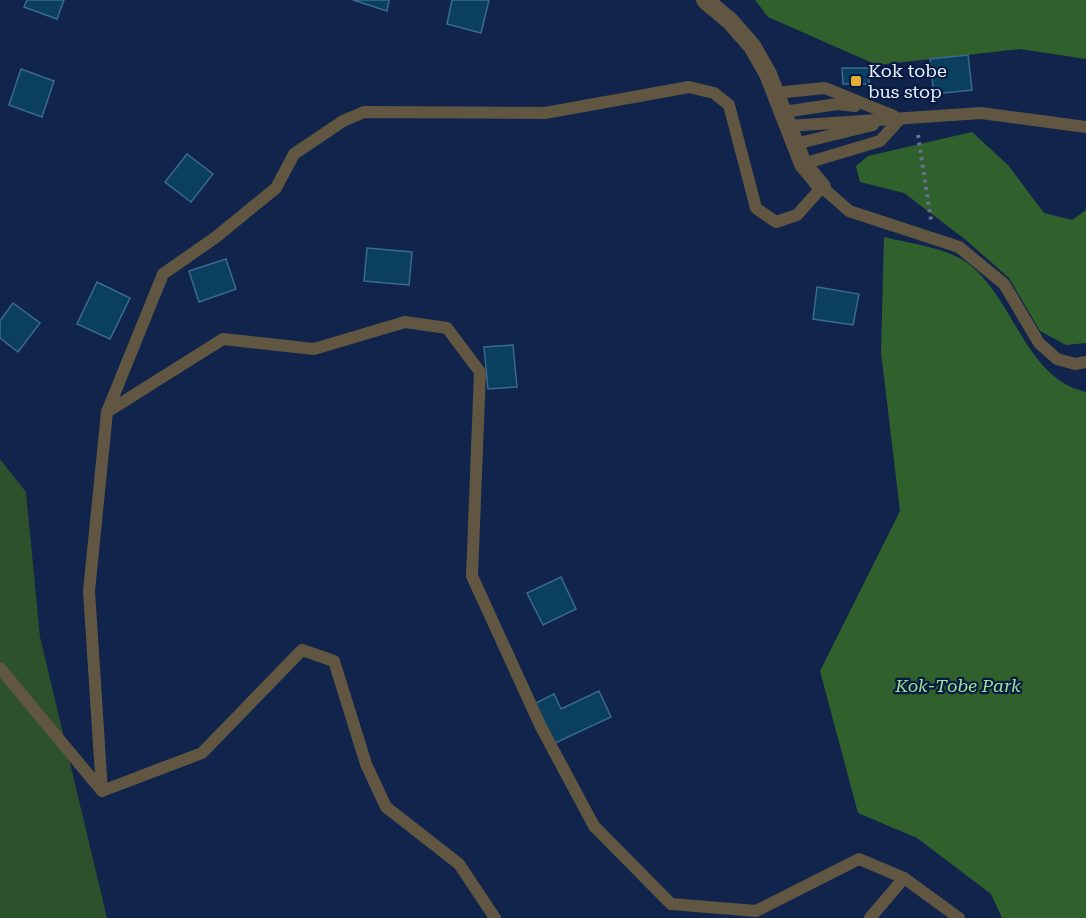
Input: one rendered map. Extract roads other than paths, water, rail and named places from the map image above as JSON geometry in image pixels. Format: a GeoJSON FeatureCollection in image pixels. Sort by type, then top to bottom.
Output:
{"type":"FeatureCollection","features":[{"type":"Feature","properties":{"kind":"street"},"geometry":{"type":"LineString","coordinates":[[705,0],[730,21],[752,46],[775,93],[802,164],[822,187]]}},
{"type":"Feature","properties":{"kind":"lane"},"geometry":{"type":"LineString","coordinates":[[102,791],[89,591],[107,412],[163,274],[216,237],[276,188],[294,153],[343,121],[364,112],[545,113],[689,87],[714,93],[729,105],[756,208],[776,222],[797,215],[822,187],[849,212],[959,247],[1004,284],[1039,343],[1057,359],[1076,364],[1086,362]]}},
{"type":"Feature","properties":{"kind":"lane"},"geometry":{"type":"LineString","coordinates":[[775,93],[825,88],[900,119]]}},
{"type":"Feature","properties":{"kind":"lane"},"geometry":{"type":"LineString","coordinates":[[785,119],[838,104],[874,109]]}},
{"type":"Feature","properties":{"kind":"lane"},"geometry":{"type":"LineString","coordinates":[[785,119],[835,122],[981,113],[1086,127]]}},
{"type":"Feature","properties":{"kind":"lane"},"geometry":{"type":"LineString","coordinates":[[795,144],[900,119]]}},
{"type":"Feature","properties":{"kind":"lane"},"geometry":{"type":"LineString","coordinates":[[802,164],[880,141],[900,119]]}},
{"type":"Feature","properties":{"kind":"lane"},"geometry":{"type":"LineString","coordinates":[[107,412],[223,339],[314,349],[405,322],[447,328],[480,372],[472,576],[541,727],[594,826],[671,904],[756,911],[859,859],[904,878],[959,918]]}},
{"type":"Feature","properties":{"kind":"lane"},"geometry":{"type":"LineString","coordinates":[[102,791],[202,753],[302,650],[334,661],[366,764],[386,807],[459,864],[495,918]]}},
{"type":"Feature","properties":{"kind":"lane"},"geometry":{"type":"LineString","coordinates":[[0,668],[102,791]]}},
{"type":"Feature","properties":{"kind":"lane"},"geometry":{"type":"LineString","coordinates":[[870,918],[904,878]]}},
{"type":"Feature","properties":{"kind":"place","name":"Kok tobe bus stop"},"geometry":{"type":"Point","coordinates":[856,81]}},
{"type":"Feature","properties":{"kind":"park label","name":"Kok-Tobe Park"},"geometry":{"type":"Point","coordinates":[958,686]}}]}
